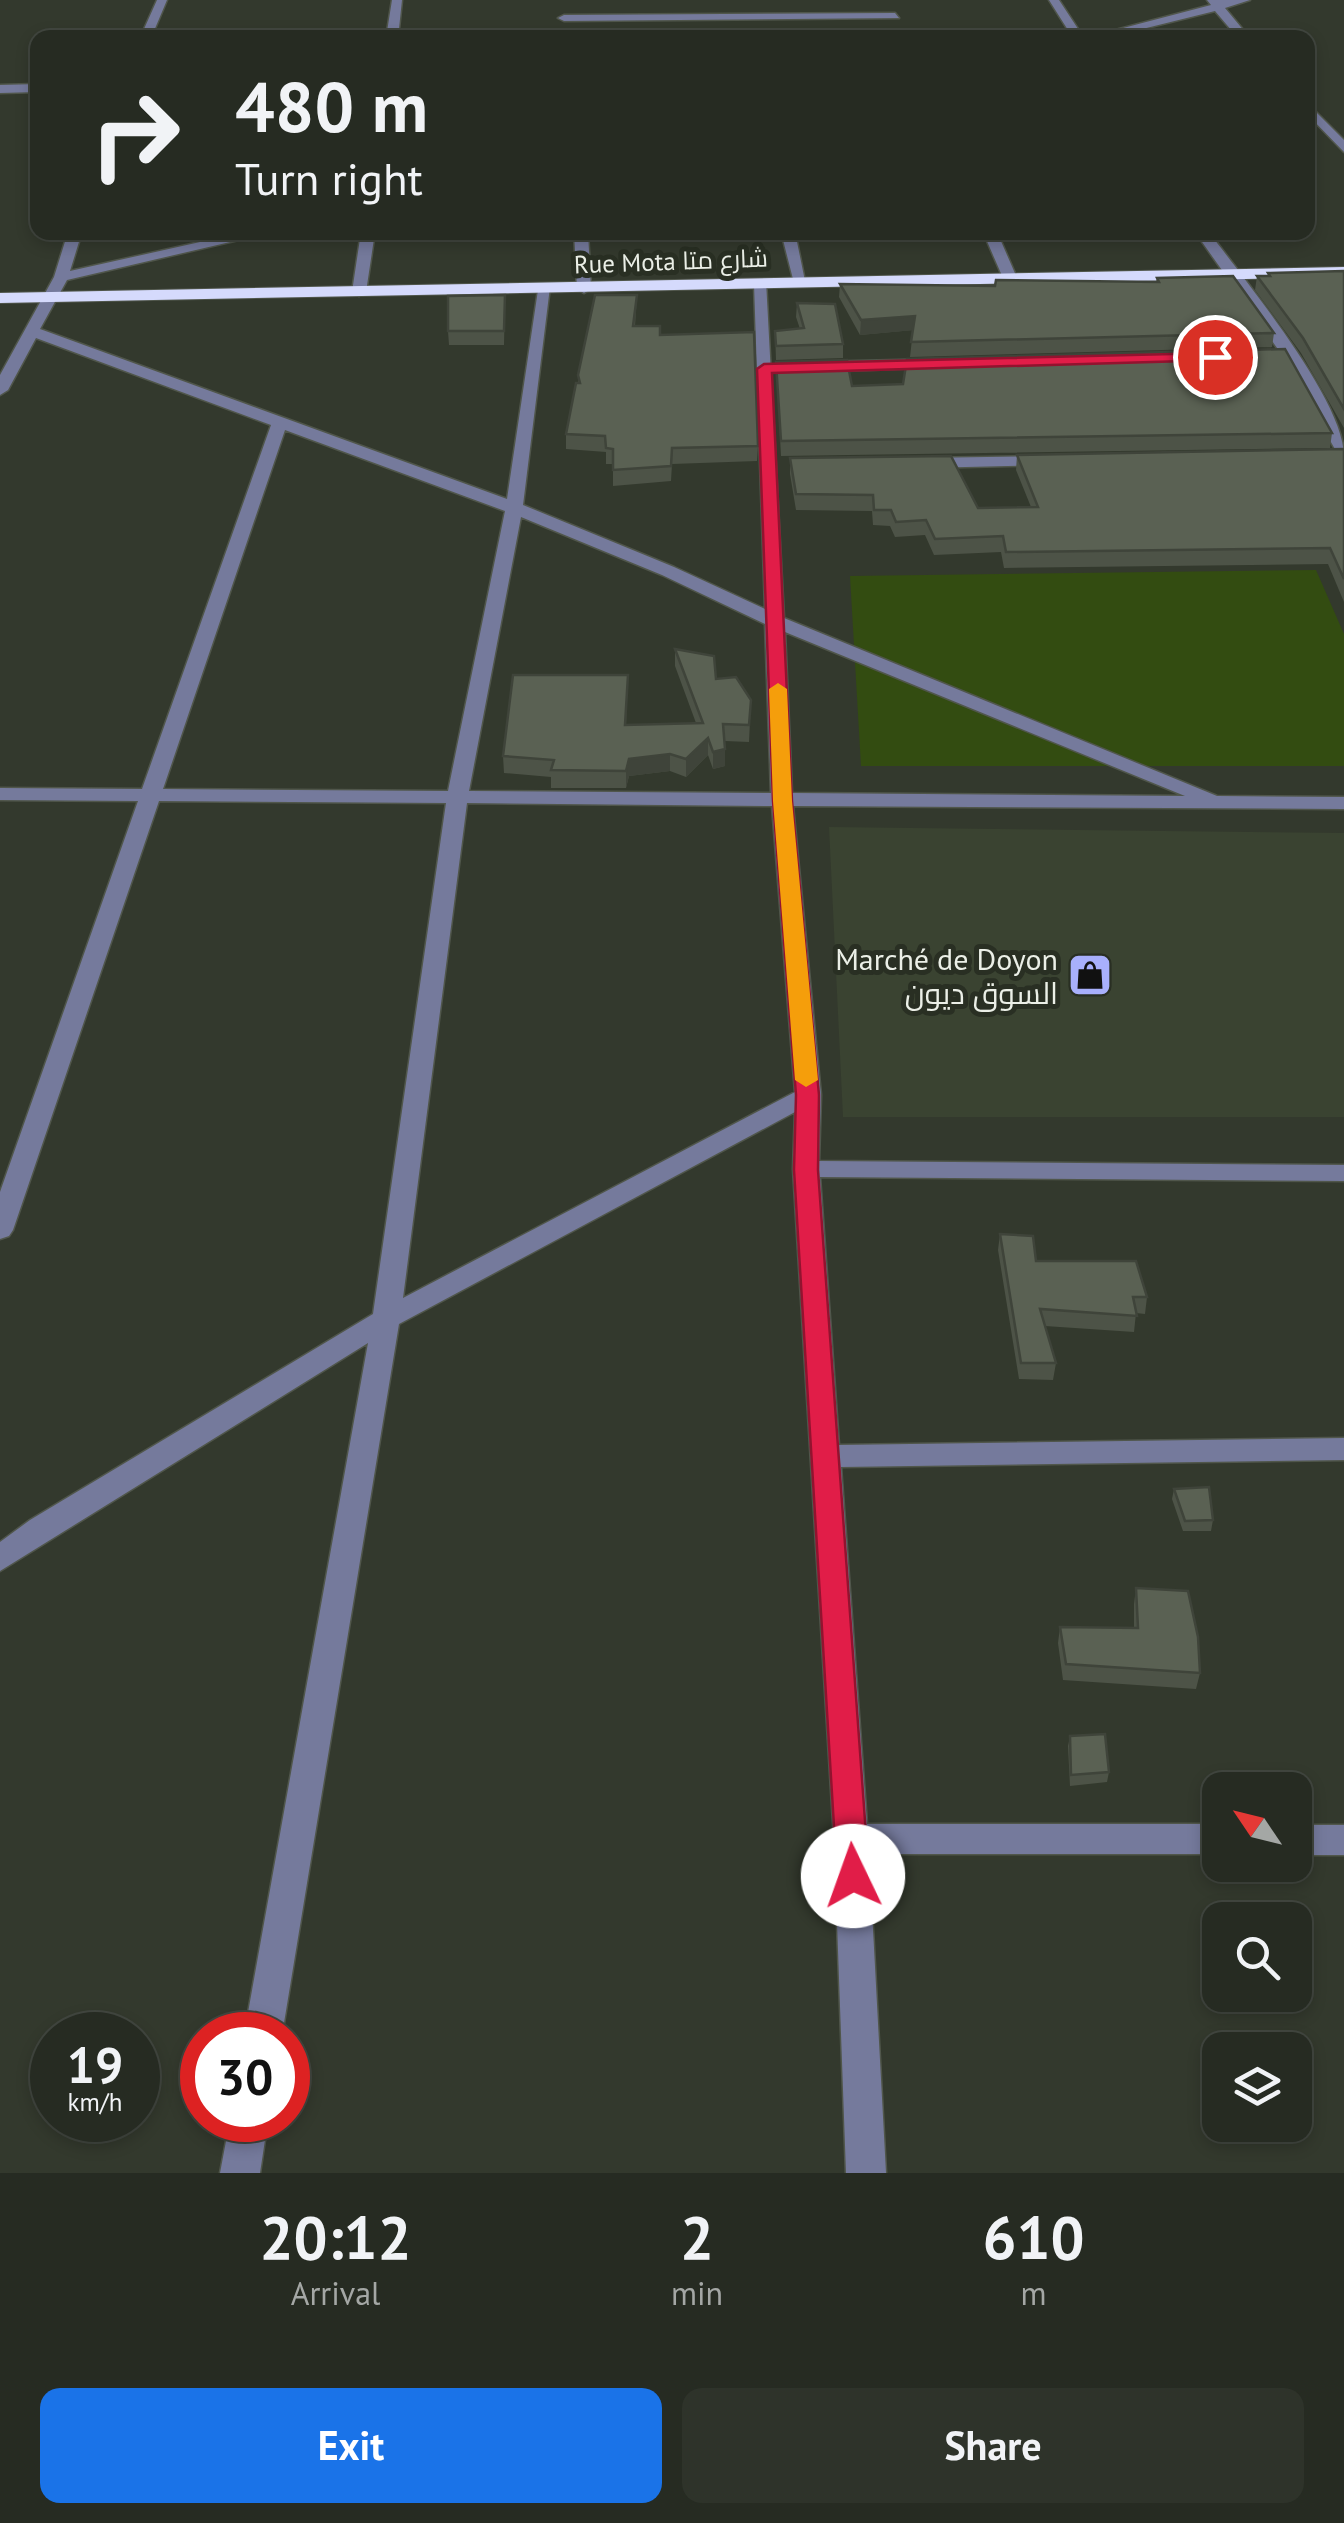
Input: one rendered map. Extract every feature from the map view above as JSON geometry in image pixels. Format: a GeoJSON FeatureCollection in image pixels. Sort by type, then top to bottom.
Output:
{"type":"FeatureCollection","features":[{"type":"Feature","properties":{"kind":"highway","name":"Rue Mota شارع متا"},"geometry":{"type":"LineString","coordinates":[[0,298],[1344,272]]}},
{"type":"Feature","properties":{"kind":"street"},"geometry":{"type":"LineString","coordinates":[[149,30],[162,0]]}},
{"type":"Feature","properties":{"kind":"street"},"geometry":{"type":"LineString","coordinates":[[393,30],[397,0]]}},
{"type":"Feature","properties":{"kind":"street"},"geometry":{"type":"LineString","coordinates":[[564,0],[565,30]]}},
{"type":"Feature","properties":{"kind":"street"},"geometry":{"type":"LineString","coordinates":[[564,18],[898,21],[889,0]]}},
{"type":"Feature","properties":{"kind":"street"},"geometry":{"type":"LineString","coordinates":[[1054,0],[1074,30]]}},
{"type":"Feature","properties":{"kind":"street"},"geometry":{"type":"LineString","coordinates":[[1119,30],[1215,3],[1245,0]]}},
{"type":"Feature","properties":{"kind":"street"},"geometry":{"type":"LineString","coordinates":[[1215,3],[1238,30]]}},
{"type":"Feature","properties":{"kind":"street"},"geometry":{"type":"LineString","coordinates":[[0,89],[30,88]]}},
{"type":"Feature","properties":{"kind":"street"},"geometry":{"type":"LineString","coordinates":[[1315,116],[1344,148]]}},
{"type":"Feature","properties":{"kind":"street"},"geometry":{"type":"LineString","coordinates":[[1315,126],[1344,126]]}},
{"type":"Feature","properties":{"kind":"street"},"geometry":{"type":"LineString","coordinates":[[0,390],[60,277],[72,240]]}},
{"type":"Feature","properties":{"kind":"street"},"geometry":{"type":"LineString","coordinates":[[60,277],[229,240]]}},
{"type":"Feature","properties":{"kind":"street"},"geometry":{"type":"LineString","coordinates":[[358,292],[367,240]]}},
{"type":"Feature","properties":{"kind":"street"},"geometry":{"type":"LineString","coordinates":[[582,240],[584,289]]}},
{"type":"Feature","properties":{"kind":"street"},"geometry":{"type":"LineString","coordinates":[[790,240],[801,283]]}},
{"type":"Feature","properties":{"kind":"street"},"geometry":{"type":"LineString","coordinates":[[993,240],[1010,278]]}},
{"type":"Feature","properties":{"kind":"street"},"geometry":{"type":"LineString","coordinates":[[1207,240],[1290,355],[1344,454],[1324,457]]}},
{"type":"Feature","properties":{"kind":"street"},"geometry":{"type":"LineString","coordinates":[[761,284],[774,368],[768,465],[782,801],[808,1095],[806,1170],[851,1839],[866,2173]]}},
{"type":"Feature","properties":{"kind":"street"},"geometry":{"type":"LineString","coordinates":[[267,2012],[386,1319],[457,798],[514,508],[545,290]]}},
{"type":"Feature","properties":{"kind":"street"},"geometry":{"type":"LineString","coordinates":[[32,330],[514,508],[668,571],[775,621],[1218,802]]}},
{"type":"Feature","properties":{"kind":"street"},"geometry":{"type":"LineString","coordinates":[[1271,356],[1290,355]]}},
{"type":"Feature","properties":{"kind":"street"},"geometry":{"type":"LineString","coordinates":[[804,368],[959,364]]}},
{"type":"Feature","properties":{"kind":"street"},"geometry":{"type":"LineString","coordinates":[[0,1230],[280,422]]}},
{"type":"Feature","properties":{"kind":"street"},"geometry":{"type":"LineString","coordinates":[[908,463],[1066,460]]}},
{"type":"Feature","properties":{"kind":"street"},"geometry":{"type":"LineString","coordinates":[[768,465],[788,464]]}},
{"type":"Feature","properties":{"kind":"street"},"geometry":{"type":"LineString","coordinates":[[0,794],[1344,803]]}},
{"type":"Feature","properties":{"kind":"street"},"geometry":{"type":"LineString","coordinates":[[0,1559],[41,1528],[386,1319],[808,1095]]}},
{"type":"Feature","properties":{"kind":"street"},"geometry":{"type":"LineString","coordinates":[[806,1170],[1344,1173]]}},
{"type":"Feature","properties":{"kind":"street"},"geometry":{"type":"LineString","coordinates":[[825,1456],[1344,1449]]}},
{"type":"Feature","properties":{"kind":"street"},"geometry":{"type":"LineString","coordinates":[[851,1839],[1202,1840]]}},
{"type":"Feature","properties":{"kind":"street"},"geometry":{"type":"LineString","coordinates":[[1312,1840],[1344,1840]]}},
{"type":"Feature","properties":{"kind":"street"},"geometry":{"type":"LineString","coordinates":[[240,2173],[245,2142]]}},
{"type":"Feature","properties":{"kind":"shaded area","name":"Marché de Doyon السوق ديون"},"geometry":{"type":"Polygon","coordinates":[[[829,827],[1344,833],[1344,1117],[843,1117],[829,827]]]}},
{"type":"Feature","properties":{"kind":"green space"},"geometry":{"type":"Polygon","coordinates":[[[1316,570],[1344,634],[1344,766],[861,766],[850,576],[1316,570]]]}},
{"type":"Feature","properties":{"kind":"building"},"geometry":{"type":"Polygon","coordinates":[[[1344,271],[1344,409],[1303,338],[1257,276],[1344,271]]]}},
{"type":"Feature","properties":{"kind":"building"},"geometry":{"type":"Polygon","coordinates":[[[1233,276],[1274,333],[911,342],[915,316],[861,320],[840,284],[995,286],[996,280],[1159,282],[1157,278],[1233,276]]]}},
{"type":"Feature","properties":{"kind":"building"},"geometry":{"type":"Polygon","coordinates":[[[505,295],[504,331],[448,331],[448,296],[505,295]]]}},
{"type":"Feature","properties":{"kind":"building"},"geometry":{"type":"Polygon","coordinates":[[[595,295],[637,295],[633,326],[660,326],[660,335],[754,332],[758,446],[672,448],[671,466],[613,470],[613,449],[606,448],[605,436],[566,434],[576,383],[580,383],[578,375],[595,295]]]}},
{"type":"Feature","properties":{"kind":"building"},"geometry":{"type":"Polygon","coordinates":[[[797,303],[835,304],[843,344],[776,346],[775,331],[804,328],[797,303]]]}},
{"type":"Feature","properties":{"kind":"building"},"geometry":{"type":"Polygon","coordinates":[[[1285,349],[1332,433],[781,441],[776,362],[847,360],[852,386],[903,384],[907,359],[1285,349]]]}},
{"type":"Feature","properties":{"kind":"building"},"geometry":{"type":"Polygon","coordinates":[[[1344,449],[1344,579],[1330,548],[1006,552],[1003,536],[935,539],[926,520],[896,522],[891,510],[874,510],[873,495],[796,494],[790,458],[951,456],[978,508],[1038,507],[1017,455],[1344,449]]]}},
{"type":"Feature","properties":{"kind":"building"},"geometry":{"type":"Polygon","coordinates":[[[675,649],[714,656],[716,679],[736,677],[751,700],[749,725],[723,724],[725,749],[713,752],[708,738],[686,759],[670,754],[629,759],[626,771],[551,770],[554,760],[503,756],[513,675],[628,675],[625,725],[703,723],[675,649]]]}},
{"type":"Feature","properties":{"kind":"building"},"geometry":{"type":"Polygon","coordinates":[[[1000,1234],[1033,1236],[1036,1261],[1136,1261],[1147,1297],[1133,1297],[1137,1316],[1040,1309],[1056,1363],[1021,1363],[1000,1234]]]}},
{"type":"Feature","properties":{"kind":"building"},"geometry":{"type":"Polygon","coordinates":[[[1209,1487],[1213,1520],[1185,1521],[1174,1489],[1209,1487]]]}},
{"type":"Feature","properties":{"kind":"building"},"geometry":{"type":"Polygon","coordinates":[[[1136,1588],[1188,1591],[1198,1637],[1200,1673],[1066,1664],[1060,1627],[1138,1628],[1136,1588]]]}},
{"type":"Feature","properties":{"kind":"building"},"geometry":{"type":"Polygon","coordinates":[[[1105,1734],[1109,1772],[1071,1775],[1070,1736],[1105,1734]]]}},
{"type":"Feature","properties":{"kind":"slow traffic"},"geometry":{"type":"LineString","coordinates":[[778,689],[782,801],[806,1080]]}},
{"type":"Feature","properties":{"kind":"place","name":"Marché de Doyon السوق ديون"},"geometry":{"type":"Point","coordinates":[1090,975]}},
{"type":"Feature","properties":{"kind":"route"},"geometry":{"type":"LineString","coordinates":[[853,1876],[806,1170],[808,1095],[782,801],[764,369],[1215,357]]}}]}
